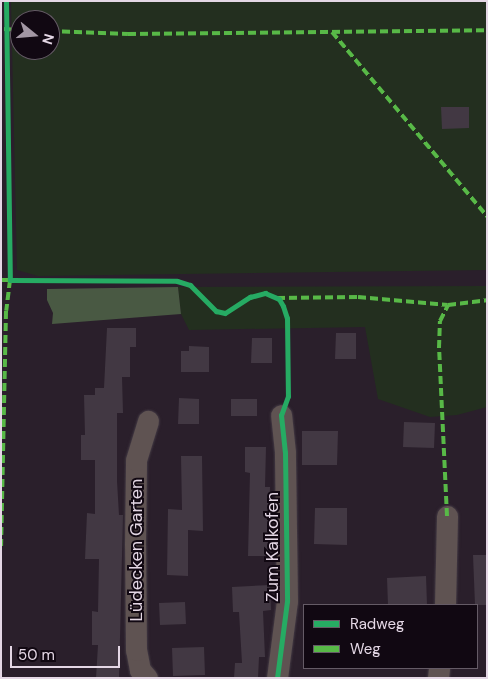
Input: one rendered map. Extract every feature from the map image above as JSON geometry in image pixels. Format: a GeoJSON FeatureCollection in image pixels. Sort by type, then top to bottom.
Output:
{"type":"FeatureCollection","features":[{"type":"Feature","properties":{"kind":"street","name":"Zum Kalkofen"},"geometry":{"type":"LineString","coordinates":[[277,678],[287,601],[285,452],[281,415]]}},
{"type":"Feature","properties":{"kind":"street","name":"Lüdecken Garten"},"geometry":{"type":"LineString","coordinates":[[147,678],[140,670],[136,650],[135,536],[136,460],[148,421]]}},
{"type":"Feature","properties":{"kind":"street"},"geometry":{"type":"LineString","coordinates":[[444,604],[447,516]]}},
{"type":"Feature","properties":{"kind":"green space"},"geometry":{"type":"Polygon","coordinates":[[[11,1],[487,1],[487,270],[38,276],[17,270],[12,60],[60,60],[60,10],[11,10],[11,1]]]}},
{"type":"Feature","properties":{"kind":"green space"},"geometry":{"type":"Polygon","coordinates":[[[487,286],[487,407],[457,415],[430,417],[378,399],[365,327],[189,330],[181,314],[178,287],[487,286]]]}},
{"type":"Feature","properties":{"kind":"green space"},"geometry":{"type":"Polygon","coordinates":[[[178,287],[181,314],[52,324],[53,313],[47,300],[47,289],[178,287]]]}},
{"type":"Feature","properties":{"kind":"building"},"geometry":{"type":"Polygon","coordinates":[[[441,107],[469,107],[469,128],[442,129],[441,107]]]}},
{"type":"Feature","properties":{"kind":"building"},"geometry":{"type":"Polygon","coordinates":[[[107,328],[136,328],[136,347],[130,347],[130,377],[122,377],[123,413],[117,413],[119,515],[123,515],[119,678],[96,678],[98,645],[92,645],[92,611],[98,612],[99,559],[85,559],[87,513],[95,514],[95,460],[81,460],[81,435],[85,435],[84,395],[95,395],[95,388],[104,388],[107,328]]]}},
{"type":"Feature","properties":{"kind":"building"},"geometry":{"type":"Polygon","coordinates":[[[336,333],[356,333],[356,359],[335,359],[336,333]]]}},
{"type":"Feature","properties":{"kind":"building"},"geometry":{"type":"Polygon","coordinates":[[[252,338],[272,338],[272,363],[251,363],[252,338]]]}},
{"type":"Feature","properties":{"kind":"building"},"geometry":{"type":"Polygon","coordinates":[[[189,346],[209,347],[209,372],[181,372],[181,351],[189,351],[189,346]]]}},
{"type":"Feature","properties":{"kind":"building"},"geometry":{"type":"Polygon","coordinates":[[[179,398],[199,399],[199,424],[178,424],[179,398]]]}},
{"type":"Feature","properties":{"kind":"building"},"geometry":{"type":"Polygon","coordinates":[[[231,399],[257,399],[257,416],[231,416],[231,399]]]}},
{"type":"Feature","properties":{"kind":"building"},"geometry":{"type":"Polygon","coordinates":[[[404,422],[435,423],[434,448],[403,447],[404,422]]]}},
{"type":"Feature","properties":{"kind":"building"},"geometry":{"type":"Polygon","coordinates":[[[302,431],[338,431],[337,465],[302,465],[302,431]]]}},
{"type":"Feature","properties":{"kind":"building"},"geometry":{"type":"Polygon","coordinates":[[[245,447],[266,447],[265,487],[270,487],[268,556],[248,556],[250,473],[245,472],[245,447]]]}},
{"type":"Feature","properties":{"kind":"building"},"geometry":{"type":"Polygon","coordinates":[[[181,456],[202,456],[203,531],[188,530],[188,576],[167,575],[168,509],[182,510],[181,456]]]}},
{"type":"Feature","properties":{"kind":"building"},"geometry":{"type":"Polygon","coordinates":[[[315,508],[347,508],[347,545],[314,544],[315,508]]]}},
{"type":"Feature","properties":{"kind":"building"},"geometry":{"type":"Polygon","coordinates":[[[473,555],[487,555],[487,605],[475,604],[473,555]]]}},
{"type":"Feature","properties":{"kind":"building"},"geometry":{"type":"Polygon","coordinates":[[[426,576],[427,604],[388,604],[387,578],[426,576]]]}},
{"type":"Feature","properties":{"kind":"building"},"geometry":{"type":"Polygon","coordinates":[[[270,585],[271,610],[263,611],[265,657],[259,657],[258,678],[234,678],[235,663],[242,663],[239,612],[233,612],[232,587],[270,585]]]}},
{"type":"Feature","properties":{"kind":"building"},"geometry":{"type":"Polygon","coordinates":[[[185,602],[186,624],[160,625],[159,603],[185,602]]]}},
{"type":"Feature","properties":{"kind":"building"},"geometry":{"type":"Polygon","coordinates":[[[204,647],[205,675],[173,676],[172,648],[204,647]]]}},
{"type":"Feature","properties":{"kind":"marked path"},"geometry":{"type":"LineString","coordinates":[[4,29],[10,29]]}},
{"type":"Feature","properties":{"kind":"marked path"},"geometry":{"type":"LineString","coordinates":[[60,31],[128,34],[487,30]]}},
{"type":"Feature","properties":{"kind":"marked path"},"geometry":{"type":"LineString","coordinates":[[332,32],[487,216]]}},
{"type":"Feature","properties":{"kind":"marked path"},"geometry":{"type":"LineString","coordinates":[[1,280],[10,280],[6,311],[1,546]]}},
{"type":"Feature","properties":{"kind":"marked path"},"geometry":{"type":"LineString","coordinates":[[277,298],[358,297],[448,305],[487,300]]}},
{"type":"Feature","properties":{"kind":"marked path"},"geometry":{"type":"LineString","coordinates":[[447,516],[439,348],[440,321],[448,305]]}},
{"type":"Feature","properties":{"kind":"cycle path"},"geometry":{"type":"LineString","coordinates":[[6,1],[10,280],[177,281],[190,285],[216,311],[225,313],[250,297],[265,293],[279,299],[283,306],[287,318],[288,396],[281,415],[285,452],[287,601],[277,678]]}}]}
